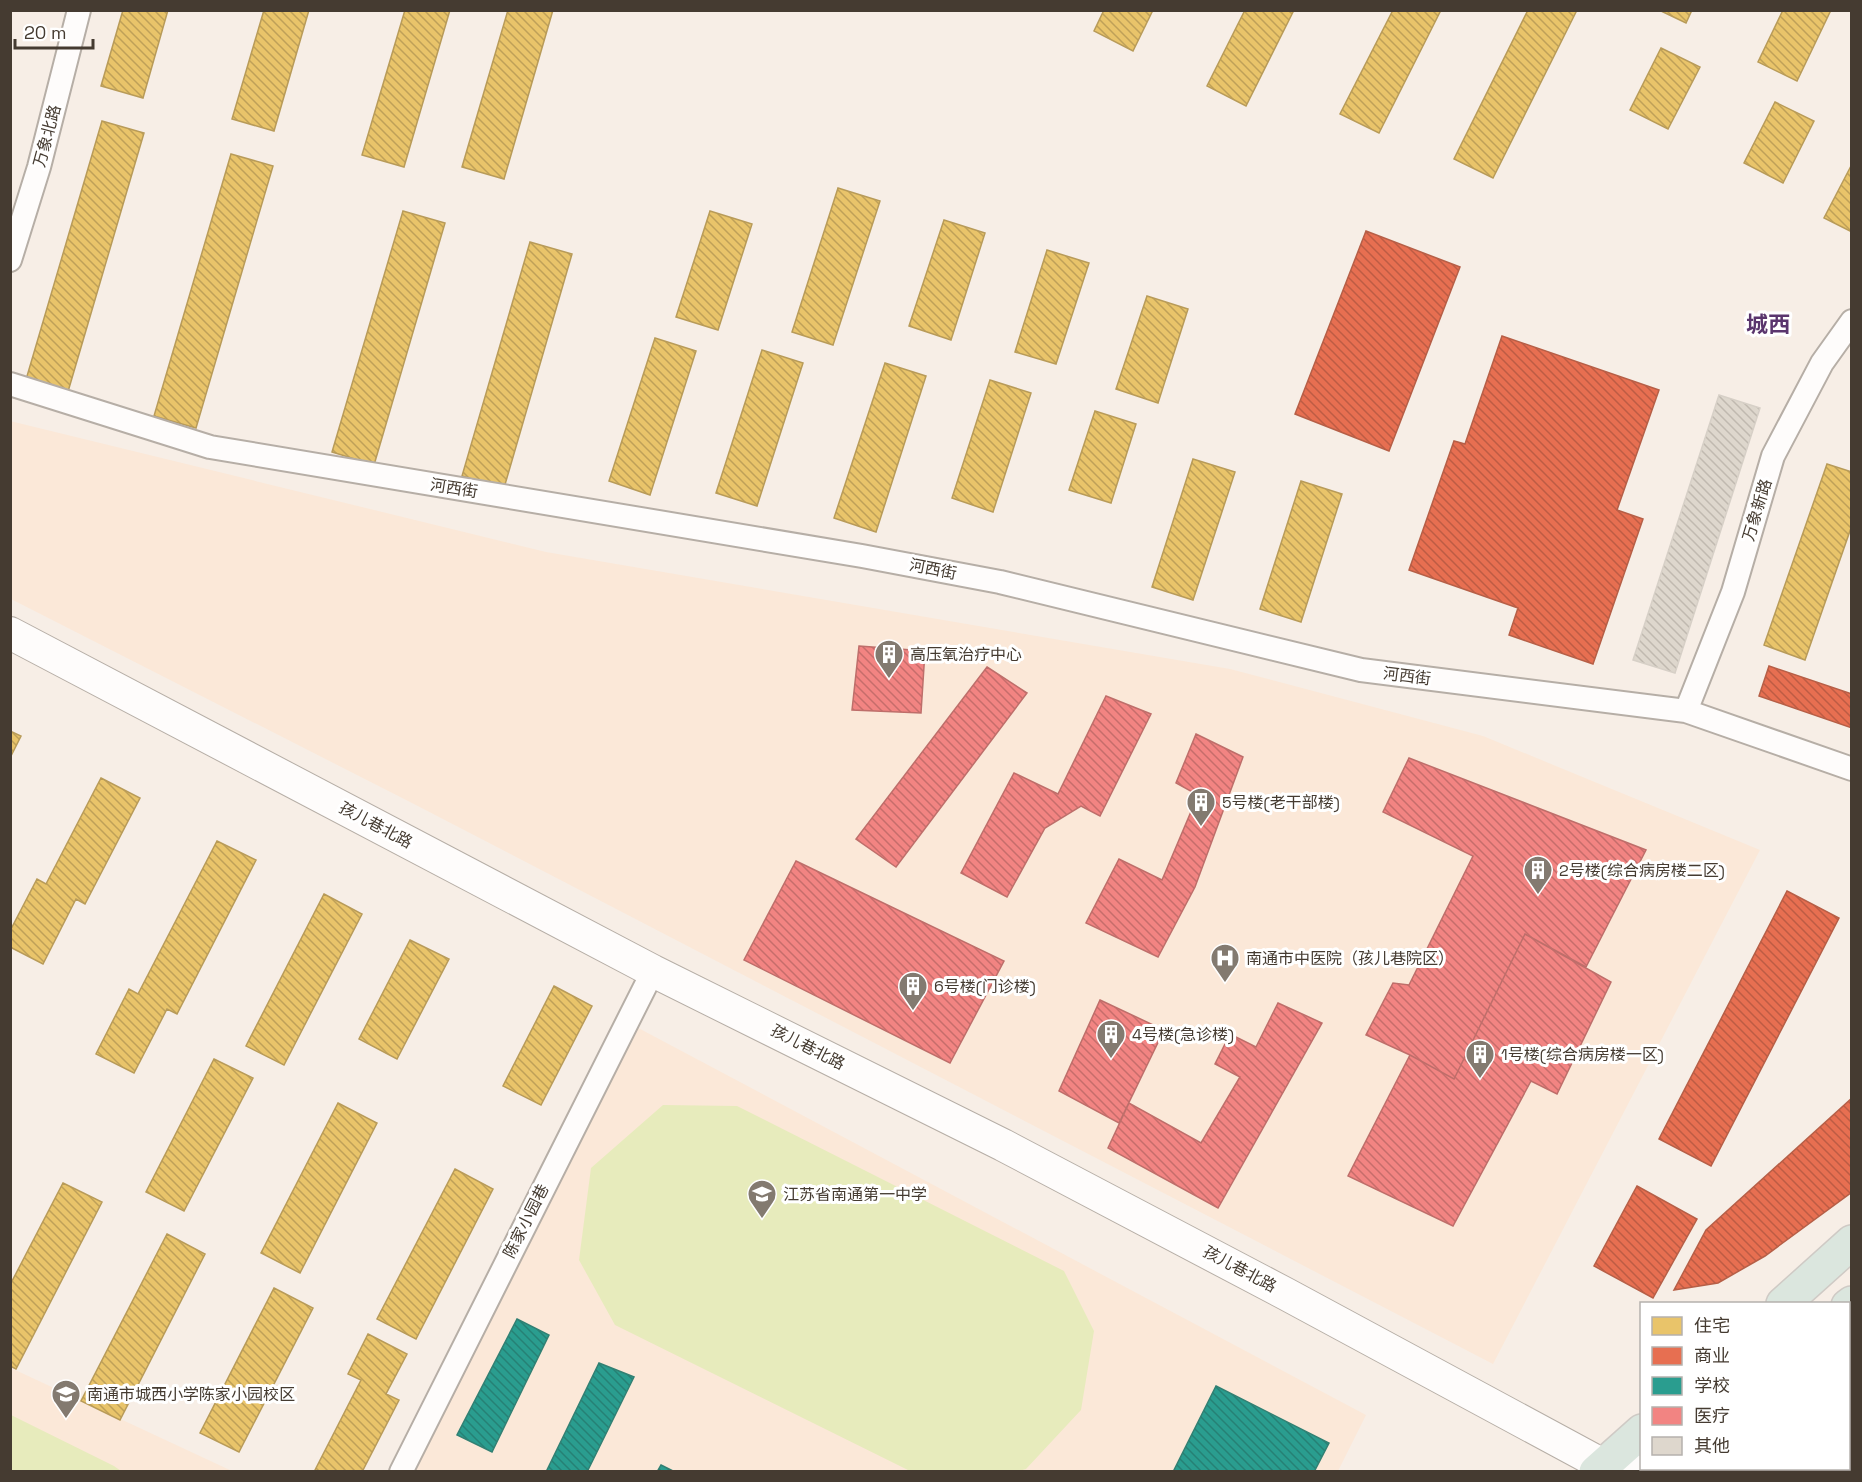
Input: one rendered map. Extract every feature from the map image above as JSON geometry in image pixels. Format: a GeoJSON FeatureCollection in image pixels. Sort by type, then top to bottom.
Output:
{"type":"FeatureCollection","features":[{"type":"Feature","properties":{"kind":"main road","name":"孩儿巷北路"},"geometry":{"type":"LineString","coordinates":[[10,633],[653,971],[1013,1151],[1286,1294],[1603,1469],[1641,1472]]}},
{"type":"Feature","properties":{"kind":"main road"},"geometry":{"type":"LineString","coordinates":[[1785,1302],[1851,1242]]}},
{"type":"Feature","properties":{"kind":"main road"},"geometry":{"type":"LineString","coordinates":[[1603,1469],[1640,1432]]}},
{"type":"Feature","properties":{"kind":"street","name":"万象北路"},"geometry":{"type":"LineString","coordinates":[[10,260],[39,167],[80,10]]}},
{"type":"Feature","properties":{"kind":"street","name":"万象新路"},"geometry":{"type":"LineString","coordinates":[[1686,711],[1733,592],[1773,456],[1822,363],[1851,321]]}},
{"type":"Feature","properties":{"kind":"street","name":"河西街"},"geometry":{"type":"LineString","coordinates":[[10,384],[210,447],[862,556],[977,578],[1361,670],[1686,711],[1851,769]]}},
{"type":"Feature","properties":{"kind":"street","name":"陈家小园巷"},"geometry":{"type":"LineString","coordinates":[[400,1472],[653,971]]}},
{"type":"Feature","properties":{"kind":"shaded area","name":"南通市中医院（孩儿巷院区）"},"geometry":{"type":"Polygon","coordinates":[[[10,421],[546,552],[1230,669],[1483,736],[1760,850],[1493,1364],[412,803],[11,599],[10,421]]]}},
{"type":"Feature","properties":{"kind":"shaded area","name":"江苏省南通第一中学"},"geometry":{"type":"Polygon","coordinates":[[[627,1022],[1366,1415],[1338,1471],[401,1472],[627,1022]]]}},
{"type":"Feature","properties":{"kind":"shaded area","name":"南通市城西小学陈家小园校区"},"geometry":{"type":"Polygon","coordinates":[[[11,1368],[232,1471],[11,1471],[11,1368]]]}},
{"type":"Feature","properties":{"kind":"green space"},"geometry":{"type":"Polygon","coordinates":[[[663,1105],[737,1106],[1064,1271],[1094,1331],[1081,1410],[1026,1469],[1019,1471],[910,1471],[615,1325],[579,1260],[591,1168],[663,1105]]]}},
{"type":"Feature","properties":{"kind":"green space"},"geometry":{"type":"Polygon","coordinates":[[[11,1415],[114,1466],[121,1471],[11,1471],[11,1415]]]}},
{"type":"Feature","properties":{"kind":"building: 住宅"},"geometry":{"type":"Polygon","coordinates":[[[123,10],[168,10],[143,98],[101,86],[123,10]]]}},
{"type":"Feature","properties":{"kind":"building: 住宅"},"geometry":{"type":"Polygon","coordinates":[[[264,10],[309,10],[274,131],[232,119],[264,10]]]}},
{"type":"Feature","properties":{"kind":"building: 住宅"},"geometry":{"type":"Polygon","coordinates":[[[405,10],[450,10],[404,167],[362,155],[405,10]]]}},
{"type":"Feature","properties":{"kind":"building: 住宅"},"geometry":{"type":"Polygon","coordinates":[[[508,10],[553,10],[504,179],[462,167],[508,10]]]}},
{"type":"Feature","properties":{"kind":"building: 住宅"},"geometry":{"type":"Polygon","coordinates":[[[1104,10],[1153,10],[1133,51],[1094,31],[1104,10]]]}},
{"type":"Feature","properties":{"kind":"building: 住宅"},"geometry":{"type":"Polygon","coordinates":[[[1245,10],[1294,10],[1246,106],[1207,86],[1245,10]]]}},
{"type":"Feature","properties":{"kind":"building: 住宅"},"geometry":{"type":"Polygon","coordinates":[[[1393,10],[1441,10],[1379,133],[1340,114],[1393,10]]]}},
{"type":"Feature","properties":{"kind":"building: 住宅"},"geometry":{"type":"Polygon","coordinates":[[[1528,10],[1577,10],[1493,178],[1454,159],[1528,10]]]}},
{"type":"Feature","properties":{"kind":"building: 住宅"},"geometry":{"type":"Polygon","coordinates":[[[1659,10],[1692,10],[1686,23],[1659,10]]]}},
{"type":"Feature","properties":{"kind":"building: 住宅"},"geometry":{"type":"Polygon","coordinates":[[[1783,10],[1831,10],[1797,81],[1758,62],[1783,10]]]}},
{"type":"Feature","properties":{"kind":"building: 住宅"},"geometry":{"type":"Polygon","coordinates":[[[1661,48],[1700,67],[1668,129],[1630,110],[1661,48]]]}},
{"type":"Feature","properties":{"kind":"building: 住宅"},"geometry":{"type":"Polygon","coordinates":[[[1775,102],[1814,121],[1783,183],[1744,163],[1775,102]]]}},
{"type":"Feature","properties":{"kind":"building: 住宅"},"geometry":{"type":"Polygon","coordinates":[[[102,121],[144,133],[67,395],[25,383],[102,121]]]}},
{"type":"Feature","properties":{"kind":"building: 住宅"},"geometry":{"type":"Polygon","coordinates":[[[231,154],[273,166],[196,428],[154,416],[231,154]]]}},
{"type":"Feature","properties":{"kind":"building: 住宅"},"geometry":{"type":"Polygon","coordinates":[[[1852,164],[1852,232],[1824,218],[1852,164]]]}},
{"type":"Feature","properties":{"kind":"building: 住宅"},"geometry":{"type":"Polygon","coordinates":[[[838,188],[880,201],[833,345],[792,332],[838,188]]]}},
{"type":"Feature","properties":{"kind":"building: 住宅"},"geometry":{"type":"Polygon","coordinates":[[[403,211],[445,223],[374,465],[332,452],[403,211]]]}},
{"type":"Feature","properties":{"kind":"building: 住宅"},"geometry":{"type":"Polygon","coordinates":[[[710,211],[752,224],[718,330],[676,317],[710,211]]]}},
{"type":"Feature","properties":{"kind":"building: 住宅"},"geometry":{"type":"Polygon","coordinates":[[[944,220],[985,233],[951,340],[909,326],[944,220]]]}},
{"type":"Feature","properties":{"kind":"building: 住宅"},"geometry":{"type":"Polygon","coordinates":[[[530,242],[572,254],[504,488],[462,476],[530,242]]]}},
{"type":"Feature","properties":{"kind":"building: 住宅"},"geometry":{"type":"Polygon","coordinates":[[[1047,250],[1089,263],[1056,364],[1015,352],[1047,250]]]}},
{"type":"Feature","properties":{"kind":"building: 住宅"},"geometry":{"type":"Polygon","coordinates":[[[1147,296],[1188,309],[1158,403],[1116,389],[1147,296]]]}},
{"type":"Feature","properties":{"kind":"building: 住宅"},"geometry":{"type":"Polygon","coordinates":[[[655,338],[696,351],[650,495],[609,481],[655,338]]]}},
{"type":"Feature","properties":{"kind":"building: 住宅"},"geometry":{"type":"Polygon","coordinates":[[[762,350],[803,363],[757,506],[716,493],[762,350]]]}},
{"type":"Feature","properties":{"kind":"building: 住宅"},"geometry":{"type":"Polygon","coordinates":[[[885,363],[926,376],[876,532],[834,518],[885,363]]]}},
{"type":"Feature","properties":{"kind":"building: 住宅"},"geometry":{"type":"Polygon","coordinates":[[[990,380],[1031,393],[993,512],[952,498],[990,380]]]}},
{"type":"Feature","properties":{"kind":"building: 住宅"},"geometry":{"type":"Polygon","coordinates":[[[1095,411],[1136,424],[1111,503],[1069,490],[1095,411]]]}},
{"type":"Feature","properties":{"kind":"building: 住宅"},"geometry":{"type":"Polygon","coordinates":[[[1193,459],[1235,472],[1193,600],[1152,587],[1193,459]]]}},
{"type":"Feature","properties":{"kind":"building: 住宅"},"geometry":{"type":"Polygon","coordinates":[[[1827,464],[1852,472],[1852,525],[1805,660],[1764,645],[1827,464]]]}},
{"type":"Feature","properties":{"kind":"building: 住宅"},"geometry":{"type":"Polygon","coordinates":[[[1301,481],[1342,494],[1301,622],[1260,609],[1301,481]]]}},
{"type":"Feature","properties":{"kind":"building: 住宅"},"geometry":{"type":"Polygon","coordinates":[[[10,731],[21,736],[10,758],[10,731]]]}},
{"type":"Feature","properties":{"kind":"building: 住宅"},"geometry":{"type":"Polygon","coordinates":[[[101,778],[140,798],[85,904],[76,899],[43,964],[10,947],[10,931],[37,879],[46,884],[101,778]]]}},
{"type":"Feature","properties":{"kind":"building: 住宅"},"geometry":{"type":"Polygon","coordinates":[[[217,841],[256,860],[177,1014],[167,1009],[134,1073],[96,1054],[129,989],[138,994],[217,841]]]}},
{"type":"Feature","properties":{"kind":"building: 住宅"},"geometry":{"type":"Polygon","coordinates":[[[324,894],[362,914],[284,1065],[246,1046],[324,894]]]}},
{"type":"Feature","properties":{"kind":"building: 住宅"},"geometry":{"type":"Polygon","coordinates":[[[410,940],[449,959],[397,1059],[359,1039],[410,940]]]}},
{"type":"Feature","properties":{"kind":"building: 住宅"},"geometry":{"type":"Polygon","coordinates":[[[554,986],[592,1006],[541,1105],[503,1086],[554,986]]]}},
{"type":"Feature","properties":{"kind":"building: 住宅"},"geometry":{"type":"Polygon","coordinates":[[[214,1059],[253,1078],[184,1211],[146,1192],[214,1059]]]}},
{"type":"Feature","properties":{"kind":"building: 住宅"},"geometry":{"type":"Polygon","coordinates":[[[338,1103],[377,1123],[300,1273],[261,1253],[338,1103]]]}},
{"type":"Feature","properties":{"kind":"building: 住宅"},"geometry":{"type":"Polygon","coordinates":[[[455,1169],[493,1189],[416,1339],[377,1319],[455,1169]]]}},
{"type":"Feature","properties":{"kind":"building: 住宅"},"geometry":{"type":"Polygon","coordinates":[[[63,1183],[102,1202],[16,1369],[10,1366],[10,1285],[63,1183]]]}},
{"type":"Feature","properties":{"kind":"building: 住宅"},"geometry":{"type":"Polygon","coordinates":[[[167,1234],[205,1254],[120,1420],[81,1401],[167,1234]]]}},
{"type":"Feature","properties":{"kind":"building: 住宅"},"geometry":{"type":"Polygon","coordinates":[[[274,1288],[313,1308],[239,1452],[200,1433],[274,1288]]]}},
{"type":"Feature","properties":{"kind":"building: 住宅"},"geometry":{"type":"Polygon","coordinates":[[[368,1334],[407,1354],[386,1394],[399,1400],[362,1472],[314,1472],[361,1380],[348,1374],[368,1334]]]}},
{"type":"Feature","properties":{"kind":"building: 商业"},"geometry":{"type":"Polygon","coordinates":[[[1366,231],[1460,267],[1389,451],[1295,414],[1366,231]]]}},
{"type":"Feature","properties":{"kind":"building: 商业"},"geometry":{"type":"Polygon","coordinates":[[[1502,336],[1659,390],[1617,510],[1643,519],[1593,664],[1509,635],[1518,608],[1409,570],[1454,441],[1465,444],[1502,336]]]}},
{"type":"Feature","properties":{"kind":"building: 商业"},"geometry":{"type":"Polygon","coordinates":[[[1769,666],[1852,694],[1852,728],[1759,696],[1769,666]]]}},
{"type":"Feature","properties":{"kind":"building: 商业"},"geometry":{"type":"Polygon","coordinates":[[[1787,891],[1839,918],[1711,1166],[1659,1139],[1787,891]]]}},
{"type":"Feature","properties":{"kind":"building: 商业"},"geometry":{"type":"Polygon","coordinates":[[[1852,1098],[1852,1192],[1765,1256],[1718,1283],[1674,1290],[1706,1230],[1852,1098]]]}},
{"type":"Feature","properties":{"kind":"building: 商业"},"geometry":{"type":"Polygon","coordinates":[[[1637,1186],[1697,1219],[1653,1298],[1594,1266],[1637,1186]]]}},
{"type":"Feature","properties":{"kind":"building: 商业"},"geometry":{"type":"Polygon","coordinates":[[[1852,1412],[1852,1472],[1783,1472],[1784,1470],[1850,1470],[1850,1413],[1852,1412]]]}},
{"type":"Feature","properties":{"kind":"building: 学校"},"geometry":{"type":"Polygon","coordinates":[[[517,1319],[549,1335],[492,1452],[457,1435],[517,1319]]]}},
{"type":"Feature","properties":{"kind":"building: 学校"},"geometry":{"type":"Polygon","coordinates":[[[599,1363],[634,1377],[587,1472],[546,1472],[599,1363]]]}},
{"type":"Feature","properties":{"kind":"building: 学校"},"geometry":{"type":"Polygon","coordinates":[[[1216,1386],[1329,1443],[1314,1472],[1173,1472],[1216,1386]]]}},
{"type":"Feature","properties":{"kind":"building: 学校"},"geometry":{"type":"Polygon","coordinates":[[[661,1465],[675,1472],[657,1472],[661,1465]]]}},
{"type":"Feature","properties":{"kind":"building: 医疗","name":"高压氧治疗中心"},"geometry":{"type":"Polygon","coordinates":[[[859,646],[925,651],[921,713],[852,710],[859,646]]]}},
{"type":"Feature","properties":{"kind":"building: 医疗"},"geometry":{"type":"Polygon","coordinates":[[[987,667],[1027,693],[896,867],[856,839],[987,667]]]}},
{"type":"Feature","properties":{"kind":"building: 医疗"},"geometry":{"type":"Polygon","coordinates":[[[1106,696],[1151,714],[1100,816],[1081,806],[1045,828],[1007,897],[961,873],[1014,773],[1058,794],[1106,696]]]}},
{"type":"Feature","properties":{"kind":"building: 医疗","name":"5号楼(老干部楼)"},"geometry":{"type":"Polygon","coordinates":[[[1196,734],[1243,757],[1195,887],[1158,957],[1086,923],[1119,859],[1162,880],[1198,795],[1176,783],[1196,734]]]}},
{"type":"Feature","properties":{"kind":"building: 医疗","name":"2号楼(综合病房楼二区)"},"geometry":{"type":"Polygon","coordinates":[[[1409,758],[1646,850],[1586,967],[1525,934],[1454,1079],[1366,1035],[1393,983],[1409,985],[1473,856],[1383,812],[1409,758]]]}},
{"type":"Feature","properties":{"kind":"building: 医疗","name":"6号楼(门诊楼)"},"geometry":{"type":"Polygon","coordinates":[[[796,861],[1004,961],[950,1063],[744,960],[796,861]]]}},
{"type":"Feature","properties":{"kind":"building: 医疗","name":"1号楼(综合病房楼一区)"},"geometry":{"type":"Polygon","coordinates":[[[1525,934],[1611,982],[1557,1094],[1531,1081],[1453,1226],[1348,1176],[1410,1055],[1454,1079],[1525,934]]]}},
{"type":"Feature","properties":{"kind":"building: 医疗","name":"4号楼(急诊楼)"},"geometry":{"type":"Polygon","coordinates":[[[1100,1000],[1164,1030],[1119,1123],[1059,1091],[1100,1000]]]}},
{"type":"Feature","properties":{"kind":"building: 医疗"},"geometry":{"type":"Polygon","coordinates":[[[1278,1003],[1322,1023],[1218,1208],[1108,1148],[1129,1103],[1201,1143],[1240,1077],[1215,1064],[1230,1034],[1256,1047],[1278,1003]]]}},
{"type":"Feature","properties":{"kind":"building: 其他"},"geometry":{"type":"Polygon","coordinates":[[[1719,395],[1760,408],[1675,673],[1633,660],[1719,395]]]}},
{"type":"Feature","properties":{"kind":"place","name":"高压氧治疗中心"},"geometry":{"type":"Point","coordinates":[889,680]}},
{"type":"Feature","properties":{"kind":"place","name":"5号楼(老干部楼)"},"geometry":{"type":"Point","coordinates":[1201,828]}},
{"type":"Feature","properties":{"kind":"place","name":"2号楼(综合病房楼二区)"},"geometry":{"type":"Point","coordinates":[1538,896]}},
{"type":"Feature","properties":{"kind":"place","name":"南通市中医院（孩儿巷院区）"},"geometry":{"type":"Point","coordinates":[1225,984]}},
{"type":"Feature","properties":{"kind":"place","name":"6号楼(门诊楼)"},"geometry":{"type":"Point","coordinates":[913,1012]}},
{"type":"Feature","properties":{"kind":"place","name":"4号楼(急诊楼)"},"geometry":{"type":"Point","coordinates":[1111,1060]}},
{"type":"Feature","properties":{"kind":"place","name":"1号楼(综合病房楼一区)"},"geometry":{"type":"Point","coordinates":[1480,1080]}},
{"type":"Feature","properties":{"kind":"place","name":"江苏省南通第一中学"},"geometry":{"type":"Point","coordinates":[762,1220]}},
{"type":"Feature","properties":{"kind":"place","name":"南通市城西小学陈家小园校区"},"geometry":{"type":"Point","coordinates":[66,1420]}},
{"type":"Feature","properties":{"kind":"district","name":"城西"},"geometry":{"type":"Point","coordinates":[1768,324]}}]}
